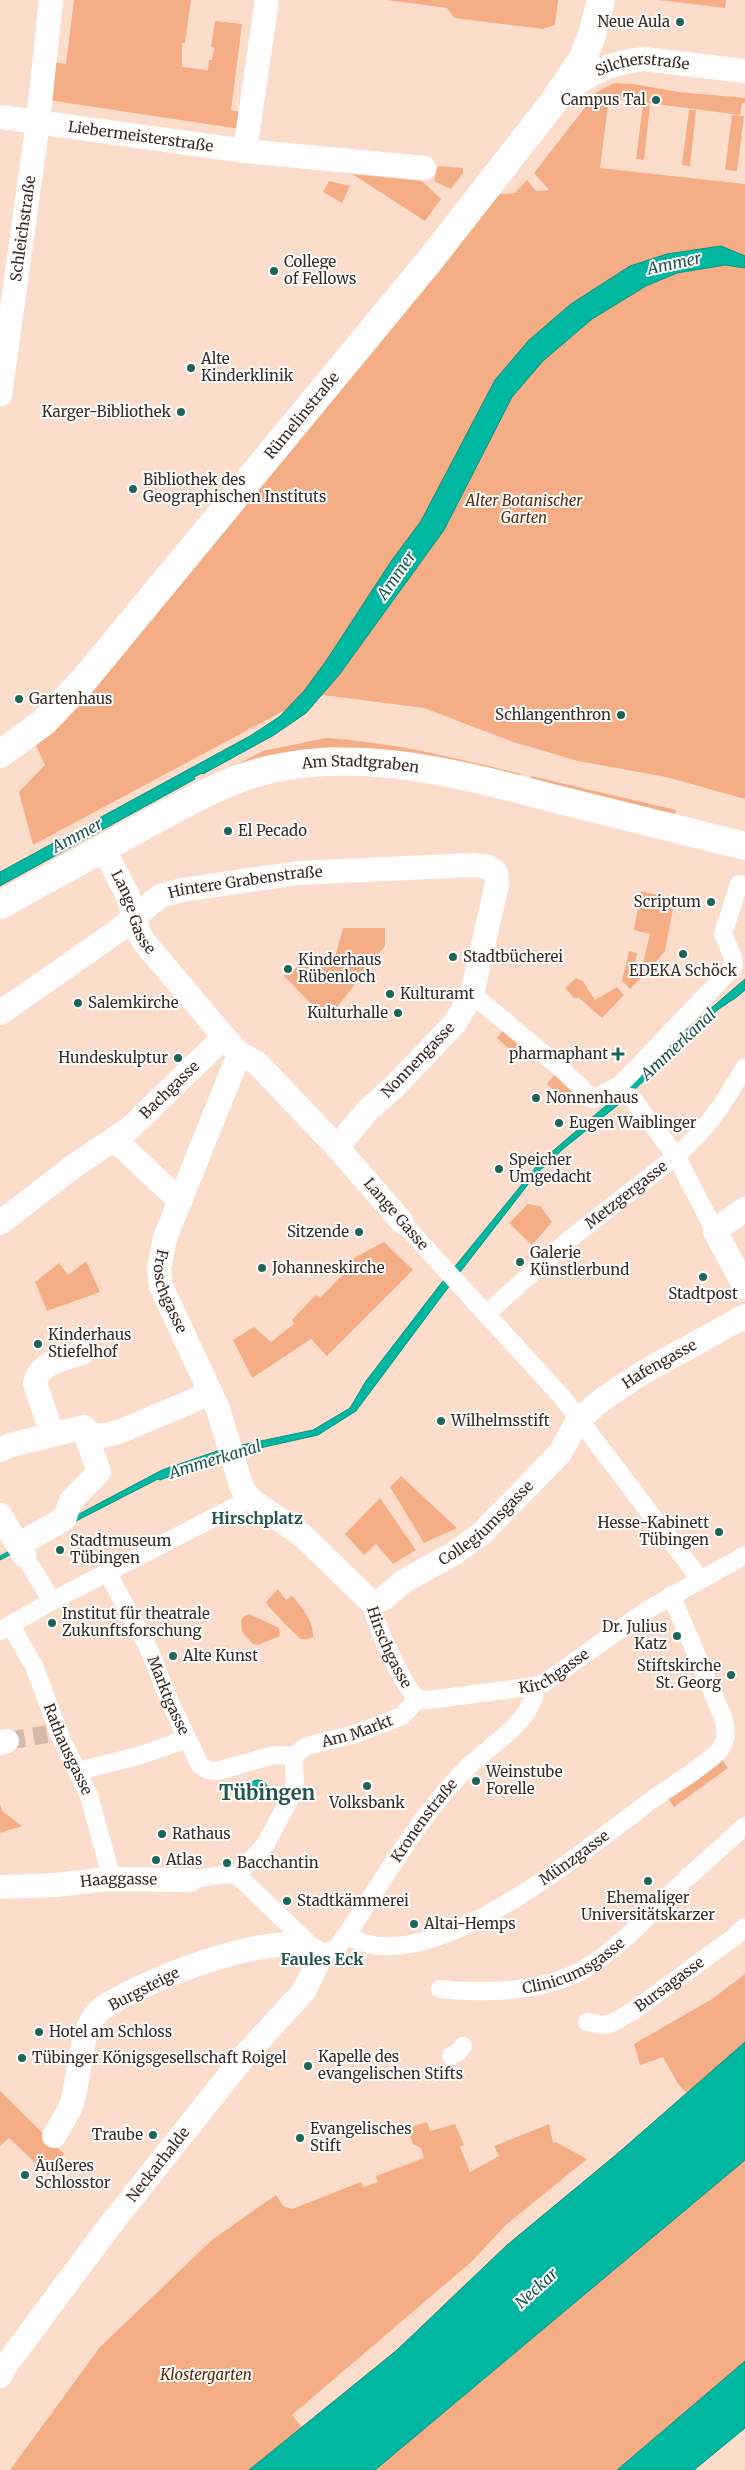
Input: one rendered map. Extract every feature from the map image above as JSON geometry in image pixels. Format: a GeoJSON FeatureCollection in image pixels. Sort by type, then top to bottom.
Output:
{"type":"FeatureCollection","features":[{"type":"Feature","properties":{"kind":"main road","name":"Rümelinstraße"},"geometry":{"type":"LineString","coordinates":[[0,754],[44,722],[84,680],[431,259],[552,104],[583,58],[592,35],[600,0]]}},
{"type":"Feature","properties":{"kind":"main road","name":"Am Stadtgraben"},"geometry":{"type":"LineString","coordinates":[[0,905],[199,797],[247,776],[294,765],[358,760],[394,763],[524,791],[745,846]]}},
{"type":"Feature","properties":{"kind":"street"},"geometry":{"type":"LineString","coordinates":[[38,122],[51,0]]}},
{"type":"Feature","properties":{"kind":"street"},"geometry":{"type":"LineString","coordinates":[[245,151],[268,0]]}},
{"type":"Feature","properties":{"kind":"street","name":"Silcherstraße"},"geometry":{"type":"LineString","coordinates":[[552,104],[581,80],[599,69],[628,60],[644,59],[745,71]]}},
{"type":"Feature","properties":{"kind":"street","name":"Liebermeisterstraße"},"geometry":{"type":"LineString","coordinates":[[0,117],[245,151],[424,168]]}},
{"type":"Feature","properties":{"kind":"street","name":"Schleichstraße"},"geometry":{"type":"LineString","coordinates":[[0,395],[38,122]]}},
{"type":"Feature","properties":{"kind":"street","name":"Lange Gasse"},"geometry":{"type":"LineString","coordinates":[[103,848],[127,894],[139,933],[144,942],[213,1021],[231,1046],[257,1063],[337,1147],[402,1222],[562,1397],[700,1579]]}},
{"type":"Feature","properties":{"kind":"street","name":"Hintere Grabenstraße"},"geometry":{"type":"LineString","coordinates":[[0,1013],[135,917],[148,904],[160,896],[182,890],[291,873],[474,865],[489,867],[496,873]]}},
{"type":"Feature","properties":{"kind":"street","name":"Nonnengasse"},"geometry":{"type":"LineString","coordinates":[[337,1147],[368,1110],[395,1086],[450,1029],[472,994],[497,884],[496,873]]}},
{"type":"Feature","properties":{"kind":"street"},"geometry":{"type":"LineString","coordinates":[[472,994],[557,1065],[593,1099],[620,1085],[728,974],[739,959],[723,934],[739,884]]}},
{"type":"Feature","properties":{"kind":"street","name":"Bachgasse"},"geometry":{"type":"LineString","coordinates":[[0,1223],[74,1166],[107,1145],[231,1046]]}},
{"type":"Feature","properties":{"kind":"street","name":"Froschgasse"},"geometry":{"type":"LineString","coordinates":[[231,1046],[180,1201],[165,1238],[159,1278],[211,1393],[242,1488],[250,1499]]}},
{"type":"Feature","properties":{"kind":"street","name":"Metzgergasse"},"geometry":{"type":"LineString","coordinates":[[486,1314],[570,1239],[697,1138],[715,1117],[745,1067]]}},
{"type":"Feature","properties":{"kind":"street","name":"Metzgergasse"},"geometry":{"type":"LineString","coordinates":[[631,1097],[676,1156]]}},
{"type":"Feature","properties":{"kind":"street"},"geometry":{"type":"LineString","coordinates":[[107,1145],[180,1201]]}},
{"type":"Feature","properties":{"kind":"street"},"geometry":{"type":"LineString","coordinates":[[676,1156],[745,1288]]}},
{"type":"Feature","properties":{"kind":"street"},"geometry":{"type":"LineString","coordinates":[[714,1231],[745,1209]]}},
{"type":"Feature","properties":{"kind":"street","name":"Hafengasse"},"geometry":{"type":"LineString","coordinates":[[578,1420],[628,1381],[745,1316]]}},
{"type":"Feature","properties":{"kind":"street"},"geometry":{"type":"LineString","coordinates":[[52,1434],[34,1383],[36,1377],[44,1366],[82,1353]]}},
{"type":"Feature","properties":{"kind":"street"},"geometry":{"type":"LineString","coordinates":[[85,1432],[101,1436],[119,1432],[211,1393]]}},
{"type":"Feature","properties":{"kind":"street","name":"Collegiumsgasse"},"geometry":{"type":"LineString","coordinates":[[371,1601],[383,1599],[404,1581],[453,1554],[481,1534],[560,1453],[578,1420]]}},
{"type":"Feature","properties":{"kind":"street"},"geometry":{"type":"LineString","coordinates":[[0,1450],[11,1445],[84,1427],[99,1472],[71,1501],[64,1519],[14,1546]]}},
{"type":"Feature","properties":{"kind":"street"},"geometry":{"type":"LineString","coordinates":[[6,1629],[52,1601],[250,1499]]}},
{"type":"Feature","properties":{"kind":"street","name":"Hirschgasse"},"geometry":{"type":"LineString","coordinates":[[250,1499],[302,1535],[371,1601],[373,1614],[381,1633],[410,1690],[418,1699]]}},
{"type":"Feature","properties":{"kind":"street"},"geometry":{"type":"LineString","coordinates":[[0,1515],[14,1546],[52,1601]]}},
{"type":"Feature","properties":{"kind":"street","name":"Kirchgasse"},"geometry":{"type":"LineString","coordinates":[[418,1699],[429,1700],[536,1686],[555,1677],[625,1625],[671,1595],[745,1555]]}},
{"type":"Feature","properties":{"kind":"street","name":"Marktgasse"},"geometry":{"type":"LineString","coordinates":[[107,1572],[149,1649],[187,1739],[200,1764]]}},
{"type":"Feature","properties":{"kind":"street","name":"Münzgasse"},"geometry":{"type":"LineString","coordinates":[[347,1935],[364,1944],[379,1947],[400,1945],[460,1928],[499,1908],[566,1865],[719,1751],[726,1738],[726,1729],[671,1595]]}},
{"type":"Feature","properties":{"kind":"street","name":"Rathausgasse"},"geometry":{"type":"LineString","coordinates":[[6,1629],[34,1666],[53,1732],[78,1770],[91,1801],[112,1879]]}},
{"type":"Feature","properties":{"kind":"street","name":"Kronenstraße"},"geometry":{"type":"LineString","coordinates":[[314,1953],[335,1950],[347,1935],[432,1806],[471,1764],[523,1717],[532,1704],[536,1686]]}},
{"type":"Feature","properties":{"kind":"street","name":"Am Markt"},"geometry":{"type":"LineString","coordinates":[[200,1764],[207,1770],[217,1772],[274,1755],[293,1756],[307,1746],[346,1737],[396,1718],[406,1712],[418,1699]]}},
{"type":"Feature","properties":{"kind":"street"},"geometry":{"type":"LineString","coordinates":[[78,1770],[138,1756],[187,1739]]}},
{"type":"Feature","properties":{"kind":"street"},"geometry":{"type":"LineString","coordinates":[[293,1756],[295,1780],[293,1793],[265,1845],[236,1875],[299,1934],[314,1953]]}},
{"type":"Feature","properties":{"kind":"street","name":"Clinicumsgasse"},"geometry":{"type":"LineString","coordinates":[[440,1989],[473,1992],[507,1990],[538,1985],[579,1972],[602,1958],[745,1826]]}},
{"type":"Feature","properties":{"kind":"street","name":"Haaggasse"},"geometry":{"type":"LineString","coordinates":[[0,1887],[56,1885],[112,1879],[190,1880],[225,1874],[236,1875]]}},
{"type":"Feature","properties":{"kind":"street","name":"Bursagasse"},"geometry":{"type":"LineString","coordinates":[[587,2022],[602,2025],[610,2024],[633,2011],[733,1938],[745,1927]]}},
{"type":"Feature","properties":{"kind":"street","name":"Burgsteige"},"geometry":{"type":"LineString","coordinates":[[54,2136],[72,2104],[88,2029],[98,2012],[159,1979],[205,1960],[265,1947],[292,1946],[314,1953]]}},
{"type":"Feature","properties":{"kind":"street","name":"Neckarhalde"},"geometry":{"type":"LineString","coordinates":[[0,2376],[6,2365],[111,2224],[247,2053],[303,1992],[317,1965],[314,1953]]}},
{"type":"Feature","properties":{"kind":"green space"},"geometry":{"type":"Polygon","coordinates":[[[74,0],[191,0],[185,43],[182,43],[182,67],[208,70],[209,60],[212,60],[214,48],[211,47],[215,21],[242,24],[231,110],[242,112],[240,129],[48,100],[53,62],[66,64],[74,0]]]}},
{"type":"Feature","properties":{"kind":"green space"},"geometry":{"type":"Polygon","coordinates":[[[387,0],[558,0],[555,25],[543,29],[454,18],[447,8],[387,0]]]}},
{"type":"Feature","properties":{"kind":"green space"},"geometry":{"type":"Polygon","coordinates":[[[659,0],[726,0],[725,8],[659,0]]]}},
{"type":"Feature","properties":{"kind":"green space","name":"Alter Botanischer Garten"},"geometry":{"type":"Polygon","coordinates":[[[614,83],[633,84],[679,92],[745,98],[740,115],[609,98],[600,168],[745,184],[745,799],[666,777],[578,761],[513,742],[424,708],[315,694],[33,845],[19,792],[45,765],[35,743],[494,195],[515,193],[527,180],[536,191],[549,190],[534,173],[597,92],[614,83]]]}},
{"type":"Feature","properties":{"kind":"green space"},"geometry":{"type":"Polygon","coordinates":[[[643,104],[650,105],[644,160],[636,159],[643,104]]]}},
{"type":"Feature","properties":{"kind":"green space"},"geometry":{"type":"Polygon","coordinates":[[[689,110],[696,110],[690,166],[682,165],[689,110]]]}},
{"type":"Feature","properties":{"kind":"green space"},"geometry":{"type":"Polygon","coordinates":[[[732,115],[744,116],[737,171],[725,170],[732,115]]]}},
{"type":"Feature","properties":{"kind":"green space"},"geometry":{"type":"Polygon","coordinates":[[[438,166],[463,168],[463,173],[451,189],[434,181],[438,166]]]}},
{"type":"Feature","properties":{"kind":"green space"},"geometry":{"type":"Polygon","coordinates":[[[352,174],[422,181],[441,199],[425,221],[352,174]]]}},
{"type":"Feature","properties":{"kind":"green space"},"geometry":{"type":"Polygon","coordinates":[[[329,181],[350,186],[342,203],[323,192],[329,181]]]}},
{"type":"Feature","properties":{"kind":"green space"},"geometry":{"type":"Polygon","coordinates":[[[326,738],[400,747],[521,774],[518,781],[364,749],[330,747],[298,750],[234,766],[263,751],[326,738]]]}},
{"type":"Feature","properties":{"kind":"green space"},"geometry":{"type":"Polygon","coordinates":[[[531,776],[676,810],[674,817],[529,783],[531,776]]]}},
{"type":"Feature","properties":{"kind":"green space"},"geometry":{"type":"Polygon","coordinates":[[[641,891],[675,899],[665,951],[650,969],[643,963],[650,934],[634,930],[641,891]]]}},
{"type":"Feature","properties":{"kind":"green space"},"geometry":{"type":"Polygon","coordinates":[[[343,928],[385,928],[385,946],[327,1020],[284,976],[307,963],[333,964],[343,928]]]}},
{"type":"Feature","properties":{"kind":"green space"},"geometry":{"type":"Polygon","coordinates":[[[629,951],[637,953],[635,964],[645,974],[630,989],[622,981],[629,951]]]}},
{"type":"Feature","properties":{"kind":"green space"},"geometry":{"type":"Polygon","coordinates":[[[576,978],[583,981],[595,1000],[617,987],[624,995],[602,1018],[579,998],[574,998],[565,988],[576,978]]]}},
{"type":"Feature","properties":{"kind":"green space"},"geometry":{"type":"Polygon","coordinates":[[[503,1030],[534,1055],[530,1060],[521,1052],[517,1056],[497,1038],[503,1030]]]}},
{"type":"Feature","properties":{"kind":"green space"},"geometry":{"type":"Polygon","coordinates":[[[555,1074],[573,1090],[570,1106],[547,1084],[555,1074]]]}},
{"type":"Feature","properties":{"kind":"green space"},"geometry":{"type":"Polygon","coordinates":[[[528,1204],[540,1206],[552,1222],[532,1245],[509,1223],[528,1204]]]}},
{"type":"Feature","properties":{"kind":"green space"},"geometry":{"type":"Polygon","coordinates":[[[384,1242],[413,1270],[327,1356],[311,1339],[252,1378],[233,1340],[254,1327],[271,1342],[294,1324],[292,1320],[316,1295],[320,1298],[343,1274],[341,1272],[354,1258],[384,1242]]]}},
{"type":"Feature","properties":{"kind":"green space"},"geometry":{"type":"Polygon","coordinates":[[[86,1261],[100,1292],[47,1311],[35,1282],[59,1263],[68,1275],[86,1261]]]}},
{"type":"Feature","properties":{"kind":"green space"},"geometry":{"type":"Polygon","coordinates":[[[401,1476],[457,1528],[424,1543],[390,1487],[401,1476]]]}},
{"type":"Feature","properties":{"kind":"green space"},"geometry":{"type":"Polygon","coordinates":[[[380,1498],[416,1550],[393,1564],[376,1544],[364,1555],[345,1534],[380,1498]]]}},
{"type":"Feature","properties":{"kind":"green space"},"geometry":{"type":"Polygon","coordinates":[[[278,1589],[286,1600],[292,1596],[303,1609],[311,1625],[313,1637],[301,1639],[268,1605],[266,1602],[278,1589]]]}},
{"type":"Feature","properties":{"kind":"green space"},"geometry":{"type":"Polygon","coordinates":[[[249,1614],[279,1628],[280,1636],[258,1645],[253,1644],[242,1632],[241,1621],[243,1617],[249,1614]]]}},
{"type":"Feature","properties":{"kind":"green space"},"geometry":{"type":"Polygon","coordinates":[[[722,1760],[728,1768],[674,1807],[668,1799],[722,1760]]]}},
{"type":"Feature","properties":{"kind":"green space"},"geometry":{"type":"Polygon","coordinates":[[[0,1804],[2,1811],[22,1826],[0,1833],[0,1804]]]}},
{"type":"Feature","properties":{"kind":"green space"},"geometry":{"type":"Polygon","coordinates":[[[745,1974],[745,2042],[687,2093],[678,2084],[663,2057],[640,2065],[634,2044],[712,1999],[745,1974]]]}},
{"type":"Feature","properties":{"kind":"green space"},"geometry":{"type":"Polygon","coordinates":[[[0,2091],[64,2154],[48,2175],[9,2138],[0,2146],[0,2091]]]}},
{"type":"Feature","properties":{"kind":"green space","name":"Klostergarten"},"geometry":{"type":"Polygon","coordinates":[[[427,2122],[430,2131],[455,2124],[464,2145],[460,2147],[470,2172],[499,2156],[494,2146],[549,2124],[553,2143],[556,2142],[587,2159],[507,2224],[470,2263],[292,2415],[302,2427],[249,2470],[10,2470],[100,2347],[213,2239],[276,2195],[283,2206],[292,2209],[361,2182],[364,2187],[378,2182],[376,2176],[424,2158],[421,2148],[413,2144],[408,2131],[411,2127],[427,2122]]]}},
{"type":"Feature","properties":{"kind":"green space"},"geometry":{"type":"Polygon","coordinates":[[[745,2160],[745,2361],[617,2470],[375,2470],[745,2160]]]}},
{"type":"Feature","properties":{"kind":"water","name":"Ammer"},"geometry":{"type":"Polygon","coordinates":[[[721,246],[745,256],[745,268],[725,265],[677,273],[646,286],[592,319],[543,361],[512,397],[444,530],[339,675],[306,713],[274,735],[203,774],[194,777],[195,779],[0,886],[0,872],[250,736],[279,717],[304,691],[326,661],[392,560],[421,521],[495,380],[529,340],[571,304],[630,266],[667,254],[721,246]]]}},
{"type":"Feature","properties":{"kind":"water","name":"Ammerkanal"},"geometry":{"type":"Polygon","coordinates":[[[745,979],[745,990],[710,1016],[623,1101],[563,1149],[536,1174],[356,1411],[318,1435],[224,1456],[160,1480],[158,1479],[0,1560],[0,1556],[162,1470],[223,1449],[313,1430],[350,1408],[366,1381],[439,1286],[541,1161],[643,1074],[680,1035],[745,979]]]}},
{"type":"Feature","properties":{"kind":"water"},"geometry":{"type":"Polygon","coordinates":[[[254,1780],[262,1780],[268,1786],[268,1794],[262,1800],[254,1800],[248,1794],[248,1786],[254,1780]]]}},
{"type":"Feature","properties":{"kind":"water","name":"Neckar"},"geometry":{"type":"Polygon","coordinates":[[[745,2042],[745,2160],[375,2470],[249,2470],[397,2350],[507,2245],[617,2154],[745,2042]]]}},
{"type":"Feature","properties":{"kind":"water"},"geometry":{"type":"Polygon","coordinates":[[[745,2361],[745,2428],[694,2470],[617,2470],[745,2361]]]}},
{"type":"Feature","properties":{"kind":"pier"},"geometry":{"type":"Polygon","coordinates":[[[88,821],[93,834],[71,847],[71,830],[88,821]]]}},
{"type":"Feature","properties":{"kind":"tunnel"},"geometry":{"type":"LineString","coordinates":[[7,1741],[47,1734]]}},
{"type":"Feature","properties":{"kind":"place","name":"Neue Aula"},"geometry":{"type":"Point","coordinates":[680,22]}},
{"type":"Feature","properties":{"kind":"place","name":"Campus Tal"},"geometry":{"type":"Point","coordinates":[656,100]}},
{"type":"Feature","properties":{"kind":"place","name":"College of Fellows"},"geometry":{"type":"Point","coordinates":[274,271]}},
{"type":"Feature","properties":{"kind":"place","name":"Alte Kinderklinik"},"geometry":{"type":"Point","coordinates":[191,368]}},
{"type":"Feature","properties":{"kind":"place","name":"Karger-Bibliothek"},"geometry":{"type":"Point","coordinates":[181,412]}},
{"type":"Feature","properties":{"kind":"place","name":"Bibliothek des Geographischen Instituts"},"geometry":{"type":"Point","coordinates":[133,489]}},
{"type":"Feature","properties":{"kind":"place","name":"Gartenhaus"},"geometry":{"type":"Point","coordinates":[19,699]}},
{"type":"Feature","properties":{"kind":"place","name":"Schlangenthron"},"geometry":{"type":"Point","coordinates":[621,715]}},
{"type":"Feature","properties":{"kind":"place","name":"El Pecado"},"geometry":{"type":"Point","coordinates":[228,831]}},
{"type":"Feature","properties":{"kind":"place","name":"Scriptum"},"geometry":{"type":"Point","coordinates":[711,902]}},
{"type":"Feature","properties":{"kind":"place","name":"EDEKA Schöck"},"geometry":{"type":"Point","coordinates":[683,954]}},
{"type":"Feature","properties":{"kind":"place","name":"Stadtbücherei"},"geometry":{"type":"Point","coordinates":[453,957]}},
{"type":"Feature","properties":{"kind":"place","name":"Kinderhaus Rübenloch"},"geometry":{"type":"Point","coordinates":[288,969]}},
{"type":"Feature","properties":{"kind":"place","name":"Kulturamt"},"geometry":{"type":"Point","coordinates":[390,994]}},
{"type":"Feature","properties":{"kind":"place","name":"Salemkirche"},"geometry":{"type":"Point","coordinates":[78,1003]}},
{"type":"Feature","properties":{"kind":"place","name":"Kulturhalle"},"geometry":{"type":"Point","coordinates":[398,1013]}},
{"type":"Feature","properties":{"kind":"place","name":"pharmaphant"},"geometry":{"type":"Point","coordinates":[618,1054]}},
{"type":"Feature","properties":{"kind":"place","name":"Hundeskulptur"},"geometry":{"type":"Point","coordinates":[178,1058]}},
{"type":"Feature","properties":{"kind":"place","name":"Nonnenhaus"},"geometry":{"type":"Point","coordinates":[536,1098]}},
{"type":"Feature","properties":{"kind":"place","name":"Eugen Waiblinger"},"geometry":{"type":"Point","coordinates":[559,1123]}},
{"type":"Feature","properties":{"kind":"place","name":"Speicher Umgedacht"},"geometry":{"type":"Point","coordinates":[499,1169]}},
{"type":"Feature","properties":{"kind":"place","name":"Sitzende"},"geometry":{"type":"Point","coordinates":[359,1232]}},
{"type":"Feature","properties":{"kind":"place","name":"Galerie Künstlerbund"},"geometry":{"type":"Point","coordinates":[520,1262]}},
{"type":"Feature","properties":{"kind":"place","name":"Johanneskirche"},"geometry":{"type":"Point","coordinates":[262,1268]}},
{"type":"Feature","properties":{"kind":"place","name":"Stadtpost"},"geometry":{"type":"Point","coordinates":[703,1277]}},
{"type":"Feature","properties":{"kind":"place","name":"Kinderhaus Stiefelhof"},"geometry":{"type":"Point","coordinates":[38,1344]}},
{"type":"Feature","properties":{"kind":"place","name":"Wilhelmsstift"},"geometry":{"type":"Point","coordinates":[441,1421]}},
{"type":"Feature","properties":{"kind":"place","name":"Hesse-Kabinett Tübingen"},"geometry":{"type":"Point","coordinates":[719,1532]}},
{"type":"Feature","properties":{"kind":"place","name":"Stadtmuseum Tübingen"},"geometry":{"type":"Point","coordinates":[60,1550]}},
{"type":"Feature","properties":{"kind":"place","name":"Institut für theatrale Zukunftsforschung"},"geometry":{"type":"Point","coordinates":[52,1623]}},
{"type":"Feature","properties":{"kind":"place","name":"Dr. Julius Katz"},"geometry":{"type":"Point","coordinates":[677,1636]}},
{"type":"Feature","properties":{"kind":"place","name":"Alte Kunst"},"geometry":{"type":"Point","coordinates":[173,1656]}},
{"type":"Feature","properties":{"kind":"place","name":"Stiftskirche St. Georg"},"geometry":{"type":"Point","coordinates":[731,1675]}},
{"type":"Feature","properties":{"kind":"place","name":"Weinstube Forelle"},"geometry":{"type":"Point","coordinates":[476,1781]}},
{"type":"Feature","properties":{"kind":"place","name":"Volksbank"},"geometry":{"type":"Point","coordinates":[367,1786]}},
{"type":"Feature","properties":{"kind":"place","name":"Rathaus"},"geometry":{"type":"Point","coordinates":[162,1834]}},
{"type":"Feature","properties":{"kind":"place","name":"Atlas"},"geometry":{"type":"Point","coordinates":[156,1860]}},
{"type":"Feature","properties":{"kind":"place","name":"Bacchantin"},"geometry":{"type":"Point","coordinates":[227,1863]}},
{"type":"Feature","properties":{"kind":"place","name":"Ehemaliger Universitätskarzer"},"geometry":{"type":"Point","coordinates":[648,1881]}},
{"type":"Feature","properties":{"kind":"place","name":"Stadtkämmerei"},"geometry":{"type":"Point","coordinates":[287,1901]}},
{"type":"Feature","properties":{"kind":"place","name":"Altai-Hemps"},"geometry":{"type":"Point","coordinates":[414,1924]}},
{"type":"Feature","properties":{"kind":"place","name":"Hotel am Schloss"},"geometry":{"type":"Point","coordinates":[39,2032]}},
{"type":"Feature","properties":{"kind":"place","name":"Tübinger Königsgesellschaft Roigel"},"geometry":{"type":"Point","coordinates":[22,2058]}},
{"type":"Feature","properties":{"kind":"place","name":"Kapelle des evangelischen Stifts"},"geometry":{"type":"Point","coordinates":[308,2066]}},
{"type":"Feature","properties":{"kind":"place","name":"Traube"},"geometry":{"type":"Point","coordinates":[153,2135]}},
{"type":"Feature","properties":{"kind":"place","name":"Evangelisches Stift"},"geometry":{"type":"Point","coordinates":[300,2138]}},
{"type":"Feature","properties":{"kind":"place","name":"Äußeres Schlosstor"},"geometry":{"type":"Point","coordinates":[25,2175]}},
{"type":"Feature","properties":{"kind":"district","name":"Hirschplatz"},"geometry":{"type":"Point","coordinates":[257,1518]}},
{"type":"Feature","properties":{"kind":"district","name":"Tübingen"},"geometry":{"type":"Point","coordinates":[267,1793]}},
{"type":"Feature","properties":{"kind":"district","name":"Faules Eck"},"geometry":{"type":"Point","coordinates":[322,1959]}}]}
